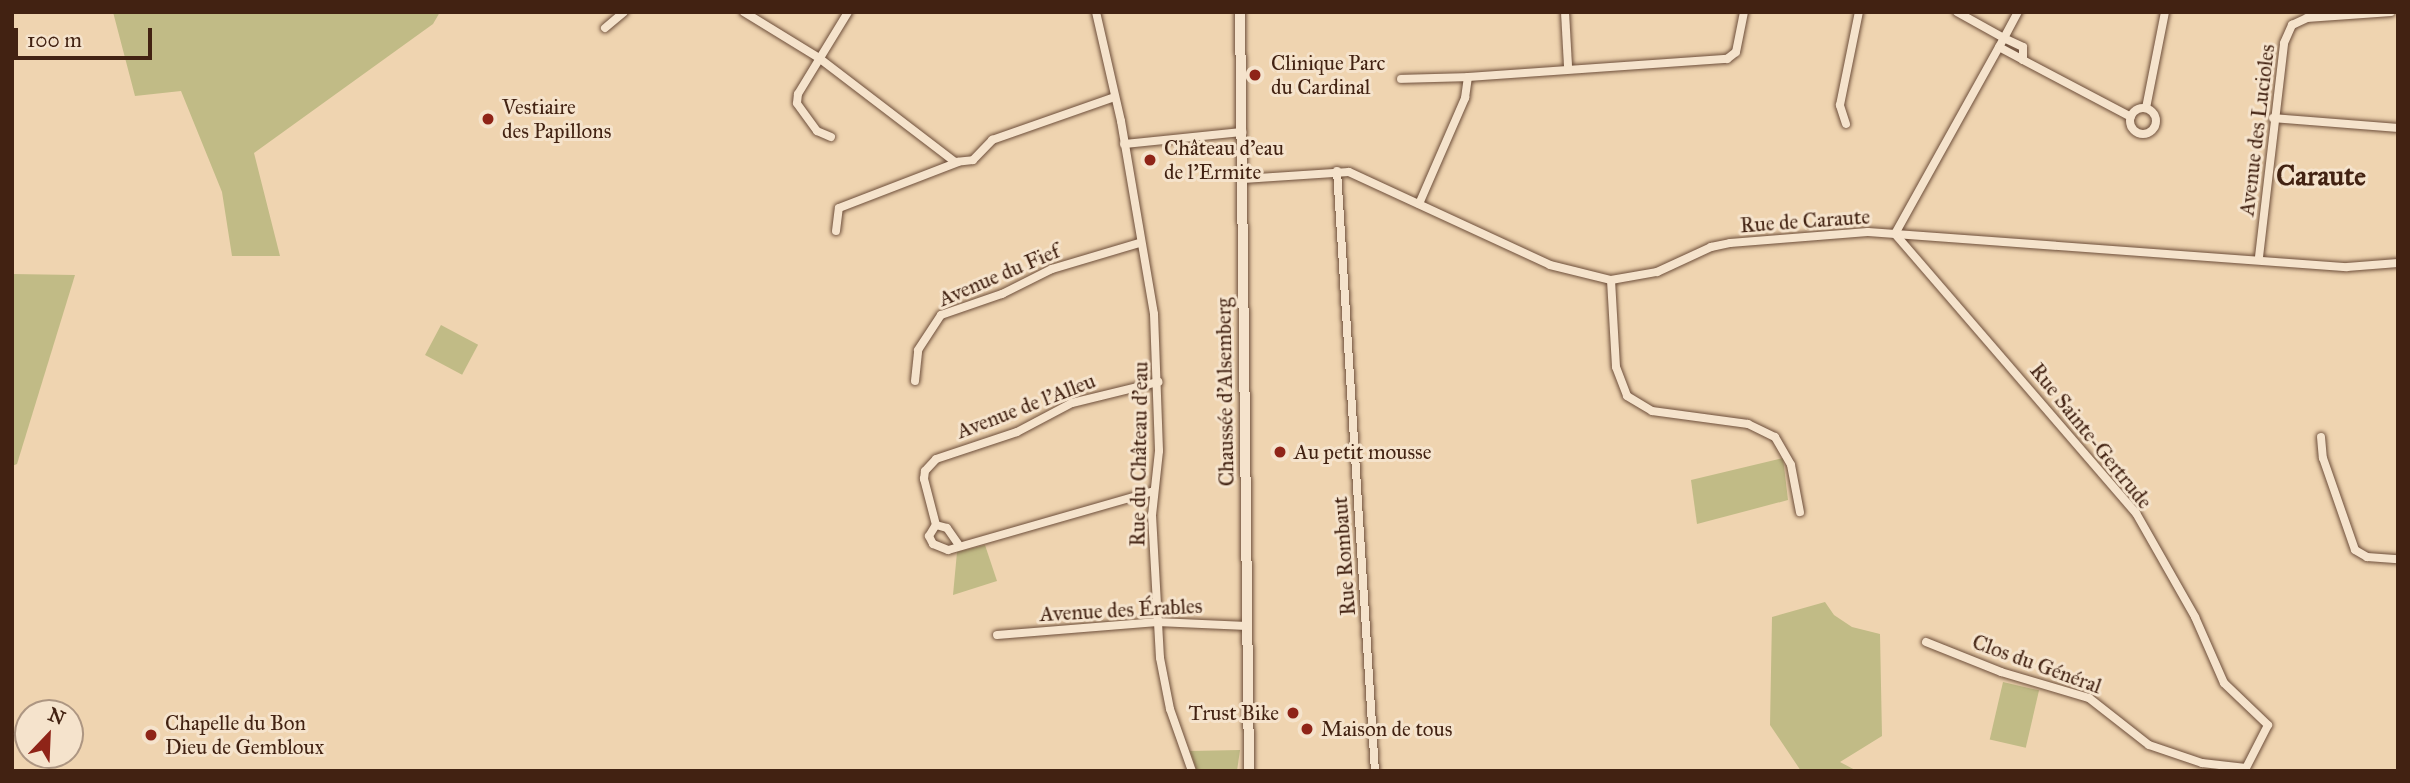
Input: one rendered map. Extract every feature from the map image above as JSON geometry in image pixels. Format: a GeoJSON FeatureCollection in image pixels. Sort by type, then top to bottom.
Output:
{"type":"FeatureCollection","features":[{"type":"Feature","properties":{"kind":"main road","name":"Chaussée d'Alsemberg"},"geometry":{"type":"LineString","coordinates":[[1240,12],[1249,771]]}},
{"type":"Feature","properties":{"kind":"street"},"geometry":{"type":"LineString","coordinates":[[605,28],[624,12]]}},
{"type":"Feature","properties":{"kind":"street"},"geometry":{"type":"LineString","coordinates":[[744,12],[819,58],[954,161]]}},
{"type":"Feature","properties":{"kind":"street"},"geometry":{"type":"LineString","coordinates":[[831,137],[817,131],[797,103],[801,85],[848,12]]}},
{"type":"Feature","properties":{"kind":"street","name":"Rue du Château d'eau"},"geometry":{"type":"LineString","coordinates":[[1096,12],[1115,97],[1139,243],[1154,314],[1158,382],[1154,491],[1157,622],[1164,684],[1192,771]]}},
{"type":"Feature","properties":{"kind":"street"},"geometry":{"type":"LineString","coordinates":[[1565,12],[1568,66]]}},
{"type":"Feature","properties":{"kind":"street"},"geometry":{"type":"LineString","coordinates":[[1401,79],[1468,77],[1568,66],[1727,59],[1736,52],[1744,12]]}},
{"type":"Feature","properties":{"kind":"street"},"geometry":{"type":"LineString","coordinates":[[1846,124],[1840,105],[1859,12]]}},
{"type":"Feature","properties":{"kind":"street"},"geometry":{"type":"LineString","coordinates":[[1957,12],[2023,47],[2023,60]]}},
{"type":"Feature","properties":{"kind":"street"},"geometry":{"type":"LineString","coordinates":[[1895,234],[2018,12]]}},
{"type":"Feature","properties":{"kind":"street"},"geometry":{"type":"LineString","coordinates":[[1999,47],[2131,117],[2138,132],[2149,132],[2156,122],[2146,108],[2165,12]]}},
{"type":"Feature","properties":{"kind":"street","name":"Avenue des Lucioles"},"geometry":{"type":"LineString","coordinates":[[2259,257],[2273,118],[2284,43],[2292,25],[2307,18],[2391,12]]}},
{"type":"Feature","properties":{"kind":"street"},"geometry":{"type":"LineString","coordinates":[[1419,204],[1465,98],[1468,77]]}},
{"type":"Feature","properties":{"kind":"street"},"geometry":{"type":"LineString","coordinates":[[836,231],[839,208],[954,161],[973,160],[992,141],[1115,97]]}},
{"type":"Feature","properties":{"kind":"street"},"geometry":{"type":"LineString","coordinates":[[2131,117],[2146,108]]}},
{"type":"Feature","properties":{"kind":"street"},"geometry":{"type":"LineString","coordinates":[[2273,118],[2398,128]]}},
{"type":"Feature","properties":{"kind":"street"},"geometry":{"type":"LineString","coordinates":[[1124,144],[1242,132]]}},
{"type":"Feature","properties":{"kind":"street","name":"Rue de Caraute"},"geometry":{"type":"LineString","coordinates":[[1243,179],[1337,171],[1419,204],[1550,265],[1611,280],[1657,272],[1730,243],[1823,234],[1895,234],[2259,257],[2347,267],[2398,263]]}},
{"type":"Feature","properties":{"kind":"street","name":"Rue Rombaut"},"geometry":{"type":"LineString","coordinates":[[1337,171],[1375,771]]}},
{"type":"Feature","properties":{"kind":"street","name":"Rue Sainte-Gertrude"},"geometry":{"type":"LineString","coordinates":[[1895,234],[2130,505],[2195,617],[2224,683],[2257,712],[2268,730],[2248,769]]}},
{"type":"Feature","properties":{"kind":"street","name":"Avenue du Fief"},"geometry":{"type":"LineString","coordinates":[[915,381],[918,350],[941,315],[1002,294],[1052,270],[1139,243]]}},
{"type":"Feature","properties":{"kind":"street"},"geometry":{"type":"LineString","coordinates":[[1611,280],[1616,366],[1628,396],[1652,411],[1748,424],[1769,433],[1791,465],[1800,512]]}},
{"type":"Feature","properties":{"kind":"street","name":"Avenue de l'Alleu"},"geometry":{"type":"LineString","coordinates":[[1154,491],[948,550],[933,544],[929,536],[936,525],[924,479],[925,471],[936,459],[1017,432],[1072,403],[1158,382]]}},
{"type":"Feature","properties":{"kind":"street"},"geometry":{"type":"LineString","coordinates":[[2320,437],[2323,458],[2355,551],[2367,557],[2398,559]]}},
{"type":"Feature","properties":{"kind":"street"},"geometry":{"type":"LineString","coordinates":[[936,525],[947,528],[959,545]]}},
{"type":"Feature","properties":{"kind":"street","name":"Avenue des Érables"},"geometry":{"type":"LineString","coordinates":[[997,635],[1157,622],[1247,626]]}},
{"type":"Feature","properties":{"kind":"street","name":"Clos du Général"},"geometry":{"type":"LineString","coordinates":[[1926,642],[2001,672],[2089,698],[2149,745],[2202,763],[2248,769]]}},
{"type":"Feature","properties":{"kind":"shaded area"},"geometry":{"type":"Polygon","coordinates":[[[113,12],[440,12],[433,24],[254,153],[280,256],[232,256],[222,192],[181,91],[135,96],[113,12]]]}},
{"type":"Feature","properties":{"kind":"shaded area"},"geometry":{"type":"Polygon","coordinates":[[[12,274],[75,275],[17,464],[12,466],[12,274]]]}},
{"type":"Feature","properties":{"kind":"shaded area"},"geometry":{"type":"Polygon","coordinates":[[[441,325],[478,345],[462,375],[425,355],[441,325]]]}},
{"type":"Feature","properties":{"kind":"shaded area"},"geometry":{"type":"Polygon","coordinates":[[[1783,458],[1788,500],[1697,524],[1691,480],[1783,458]]]}},
{"type":"Feature","properties":{"kind":"shaded area"},"geometry":{"type":"Polygon","coordinates":[[[985,545],[997,581],[953,595],[957,552],[985,545]]]}},
{"type":"Feature","properties":{"kind":"shaded area"},"geometry":{"type":"Polygon","coordinates":[[[1825,602],[1834,615],[1852,627],[1880,634],[1882,736],[1840,762],[1857,771],[1801,771],[1770,725],[1772,617],[1825,602]]]}},
{"type":"Feature","properties":{"kind":"shaded area"},"geometry":{"type":"Polygon","coordinates":[[[2003,682],[2039,690],[2026,748],[1990,739],[2003,682]]]}},
{"type":"Feature","properties":{"kind":"shaded area"},"geometry":{"type":"Polygon","coordinates":[[[1240,750],[1237,771],[1197,771],[1190,751],[1240,750]]]}},
{"type":"Feature","properties":{"kind":"place","name":"Clinique Parc du Cardinal"},"geometry":{"type":"Point","coordinates":[1255,75]}},
{"type":"Feature","properties":{"kind":"place","name":"Vestiaire des Papillons"},"geometry":{"type":"Point","coordinates":[488,119]}},
{"type":"Feature","properties":{"kind":"place","name":"Château d'eau de l'Ermite"},"geometry":{"type":"Point","coordinates":[1150,160]}},
{"type":"Feature","properties":{"kind":"place","name":"Au petit mousse"},"geometry":{"type":"Point","coordinates":[1280,452]}},
{"type":"Feature","properties":{"kind":"place","name":"Trust Bike"},"geometry":{"type":"Point","coordinates":[1293,713]}},
{"type":"Feature","properties":{"kind":"place","name":"Maison de tous"},"geometry":{"type":"Point","coordinates":[1307,729]}},
{"type":"Feature","properties":{"kind":"place","name":"Chapelle du Bon Dieu de Gembloux"},"geometry":{"type":"Point","coordinates":[151,735]}},
{"type":"Feature","properties":{"kind":"district","name":"Caraute"},"geometry":{"type":"Point","coordinates":[2321,176]}}]}
